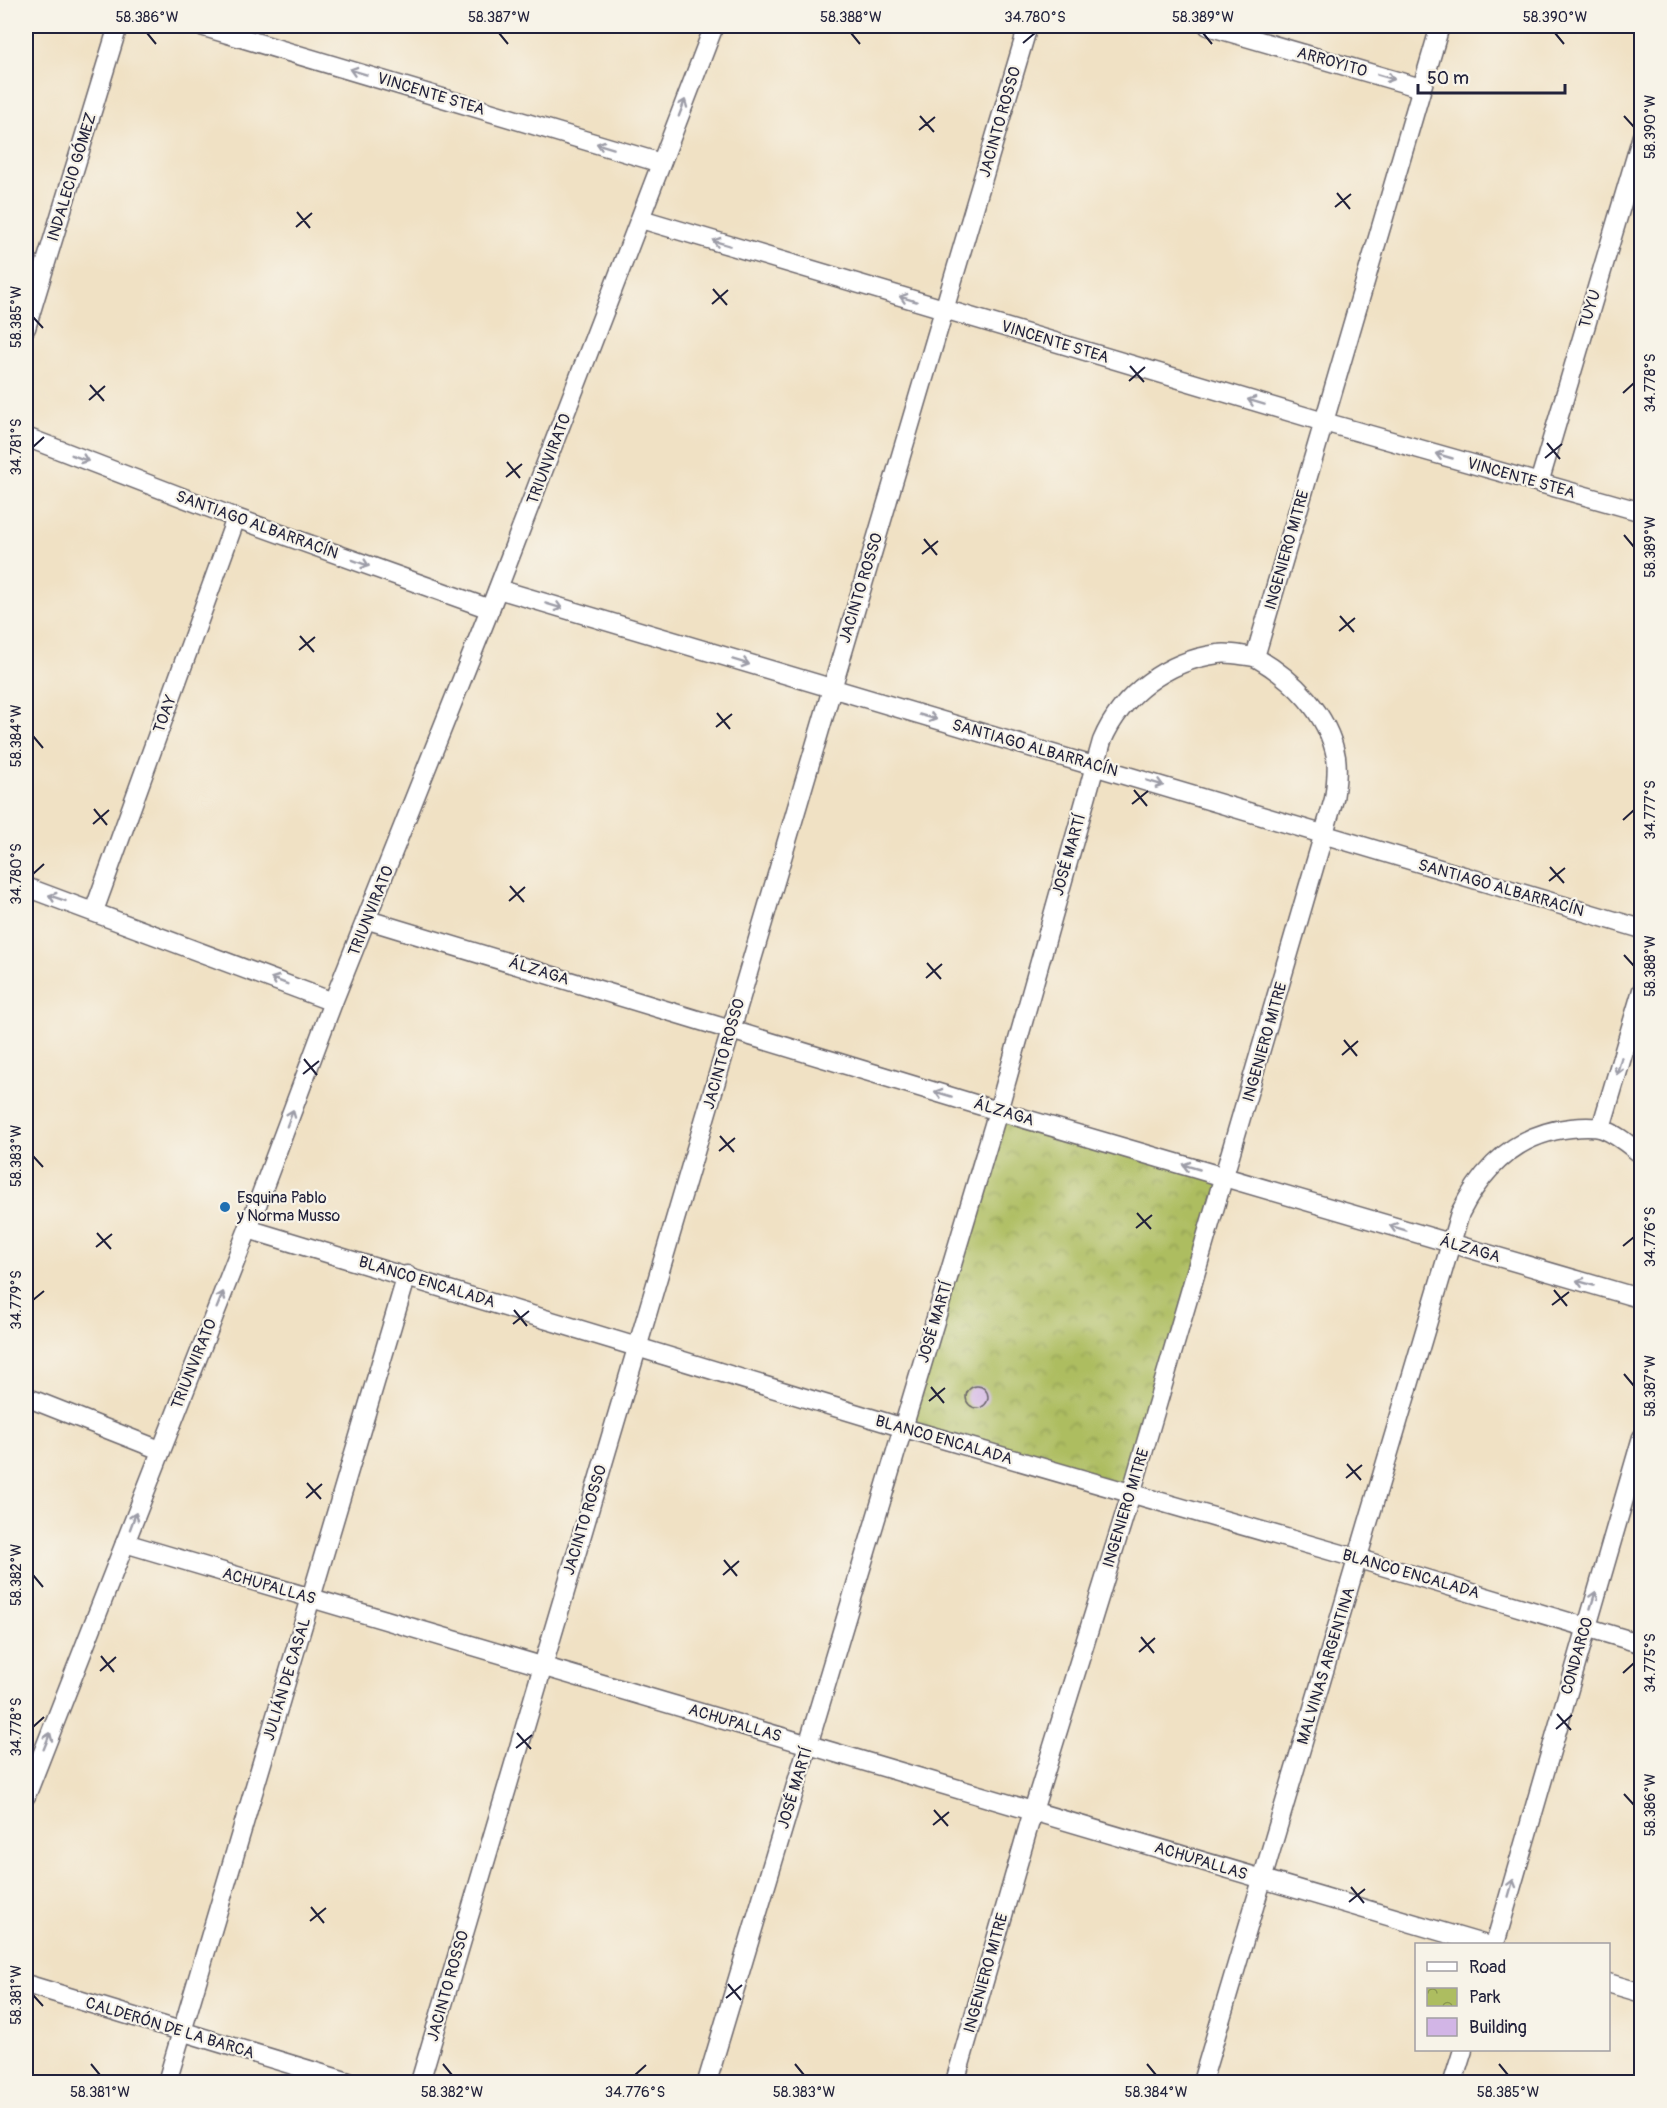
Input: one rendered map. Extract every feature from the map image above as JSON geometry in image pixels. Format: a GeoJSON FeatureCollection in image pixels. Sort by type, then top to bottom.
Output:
{"type":"FeatureCollection","features":[{"type":"Feature","properties":{"kind":"street","name":"INDALECIO GÓMEZ"},"geometry":{"type":"LineString","coordinates":[[26,328],[118,26]]}},
{"type":"Feature","properties":{"kind":"street","name":"VINCENTE STEA"},"geometry":{"type":"LineString","coordinates":[[201,26],[661,163]]}},
{"type":"Feature","properties":{"kind":"street","name":"TRIUNVIRATO"},"geometry":{"type":"LineString","coordinates":[[26,1796],[248,1229],[333,1002],[368,920],[498,589],[714,26]]}},
{"type":"Feature","properties":{"kind":"street","name":"JACINTO ROSSO"},"geometry":{"type":"LineString","coordinates":[[420,2082],[831,689],[946,310],[1028,26]]}},
{"type":"Feature","properties":{"kind":"street","name":"ARROYITO"},"geometry":{"type":"LineString","coordinates":[[1209,26],[1421,88]]}},
{"type":"Feature","properties":{"kind":"street","name":"INGENIERO MITRE"},"geometry":{"type":"LineString","coordinates":[[955,2082],[1033,1810],[1131,1494],[1325,836],[1337,774],[1336,756],[1329,734],[1300,691],[1275,668],[1255,657],[1440,26]]}},
{"type":"Feature","properties":{"kind":"street","name":"TUYU"},"geometry":{"type":"LineString","coordinates":[[1539,483],[1641,136]]}},
{"type":"Feature","properties":{"kind":"street","name":"VINCENTE STEA"},"geometry":{"type":"LineString","coordinates":[[641,219],[1324,422],[1641,512]]}},
{"type":"Feature","properties":{"kind":"street","name":"SANTIAGO ALBARRACÍN"},"geometry":{"type":"LineString","coordinates":[[26,437],[236,518],[490,609]]}},
{"type":"Feature","properties":{"kind":"street","name":"TOAY"},"geometry":{"type":"LineString","coordinates":[[94,911],[236,518]]}},
{"type":"Feature","properties":{"kind":"street","name":"SANTIAGO ALBARRACÍN"},"geometry":{"type":"LineString","coordinates":[[498,589],[831,689],[1094,764],[1325,836],[1641,929]]}},
{"type":"Feature","properties":{"kind":"street","name":"JOSÉ MARTÍ"},"geometry":{"type":"LineString","coordinates":[[707,2082],[998,1111],[1094,764],[1110,723],[1141,687],[1164,673],[1218,654],[1255,657]]}},
{"type":"Feature","properties":{"kind":"street"},"geometry":{"type":"LineString","coordinates":[[26,886],[333,1002]]}},
{"type":"Feature","properties":{"kind":"street","name":"ÁLZAGA"},"geometry":{"type":"LineString","coordinates":[[368,920],[998,1111],[1641,1299]]}},
{"type":"Feature","properties":{"kind":"street"},"geometry":{"type":"LineString","coordinates":[[1641,990],[1601,1128],[1622,1139],[1641,1155]]}},
{"type":"Feature","properties":{"kind":"street","name":"MALVINAS ARGENTINA"},"geometry":{"type":"LineString","coordinates":[[1202,2082],[1460,1213],[1474,1186],[1493,1163],[1512,1148],[1558,1129],[1601,1128]]}},
{"type":"Feature","properties":{"kind":"street","name":"BLANCO ENCALADA"},"geometry":{"type":"LineString","coordinates":[[248,1229],[407,1275],[637,1348],[904,1428],[1359,1559],[1641,1644]]}},
{"type":"Feature","properties":{"kind":"street","name":"JULIÁN DE CASAL"},"geometry":{"type":"LineString","coordinates":[[167,2082],[407,1275]]}},
{"type":"Feature","properties":{"kind":"street"},"geometry":{"type":"LineString","coordinates":[[26,1397],[160,1450]]}},
{"type":"Feature","properties":{"kind":"street","name":"CONDARCO"},"geometry":{"type":"LineString","coordinates":[[1495,1943],[1641,1437]]}},
{"type":"Feature","properties":{"kind":"street","name":"ACHUPALLAS"},"geometry":{"type":"LineString","coordinates":[[125,1544],[1480,1943]]}},
{"type":"Feature","properties":{"kind":"street","name":"CALDERÓN DE LA BARCA"},"geometry":{"type":"LineString","coordinates":[[26,1984],[349,2082]]}},
{"type":"Feature","properties":{"kind":"street"},"geometry":{"type":"LineString","coordinates":[[1610,1984],[1641,1993]]}},
{"type":"Feature","properties":{"kind":"street"},"geometry":{"type":"LineString","coordinates":[[1453,2082],[1462,2051]]}},
{"type":"Feature","properties":{"kind":"green space"},"geometry":{"type":"Polygon","coordinates":[[[998,1111],[1225,1177],[1131,1494],[904,1428],[998,1111]]]}},
{"type":"Feature","properties":{"kind":"building"},"geometry":{"type":"Polygon","coordinates":[[[977,1386],[985,1389],[988,1397],[985,1405],[977,1408],[969,1405],[966,1397],[969,1389],[977,1386]]]}},
{"type":"Feature","properties":{"kind":"place","name":"Esquina Pablo y Norma Musso"},"geometry":{"type":"Point","coordinates":[225,1207]}}]}
